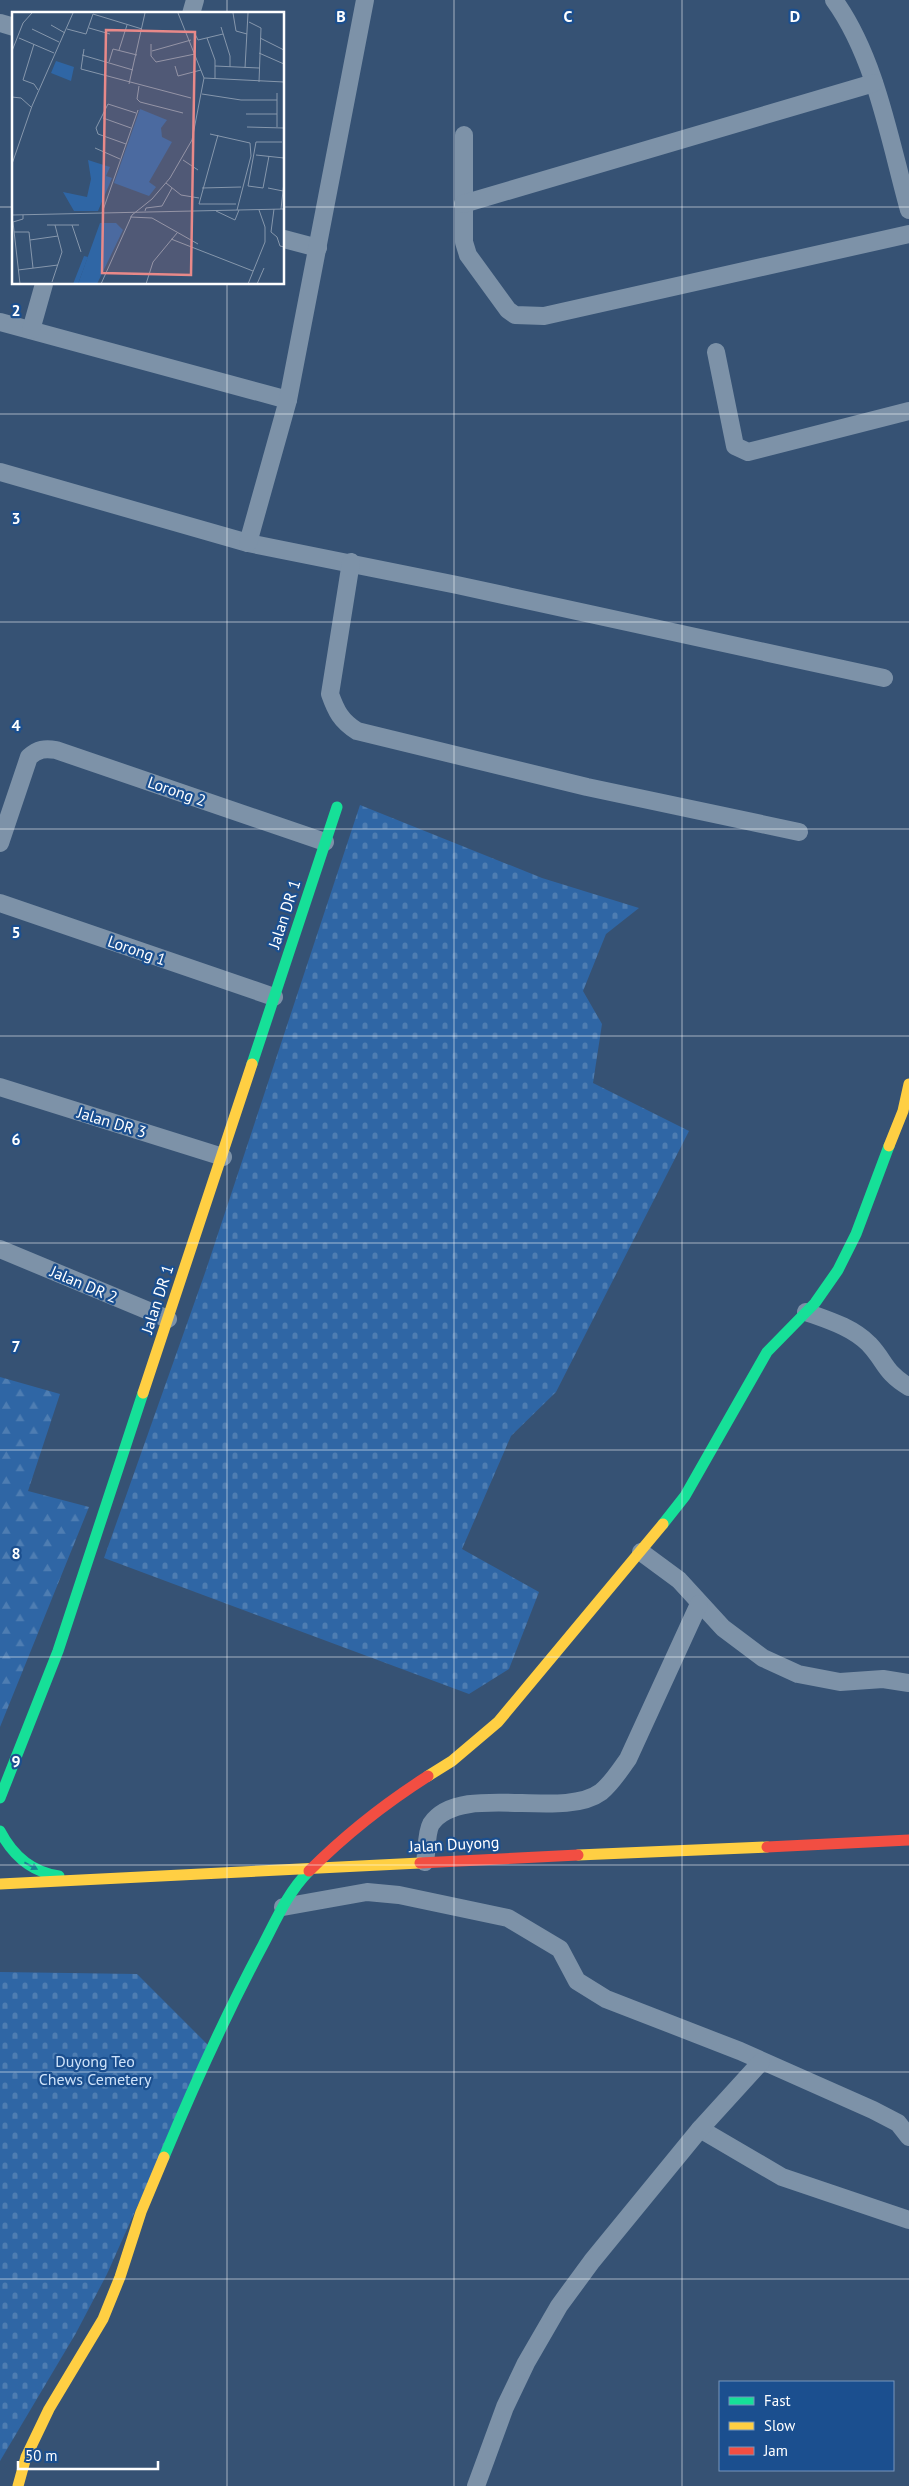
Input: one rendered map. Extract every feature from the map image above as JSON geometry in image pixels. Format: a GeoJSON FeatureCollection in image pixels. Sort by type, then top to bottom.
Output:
{"type":"FeatureCollection","features":[{"type":"Feature","properties":{"kind":"street"},"geometry":{"type":"LineString","coordinates":[[248,543],[288,400],[365,0]]}},
{"type":"Feature","properties":{"kind":"street"},"geometry":{"type":"LineString","coordinates":[[834,0],[847,18],[874,83],[909,210]]}},
{"type":"Feature","properties":{"kind":"street"},"geometry":{"type":"LineString","coordinates":[[463,204],[874,83]]}},
{"type":"Feature","properties":{"kind":"street"},"geometry":{"type":"LineString","coordinates":[[464,135],[464,242],[468,255],[508,310],[515,315],[544,316],[909,234]]}},
{"type":"Feature","properties":{"kind":"street"},"geometry":{"type":"LineString","coordinates":[[285,239],[318,248]]}},
{"type":"Feature","properties":{"kind":"street"},"geometry":{"type":"LineString","coordinates":[[31,330],[44,285]]}},
{"type":"Feature","properties":{"kind":"street"},"geometry":{"type":"LineString","coordinates":[[0,322],[288,400]]}},
{"type":"Feature","properties":{"kind":"street"},"geometry":{"type":"LineString","coordinates":[[716,352],[735,446],[740,450],[748,452],[909,411]]}},
{"type":"Feature","properties":{"kind":"street"},"geometry":{"type":"LineString","coordinates":[[0,472],[248,543],[352,562],[884,678]]}},
{"type":"Feature","properties":{"kind":"street"},"geometry":{"type":"LineString","coordinates":[[352,562],[330,694],[336,711],[345,723],[357,731],[586,787],[799,832]]}},
{"type":"Feature","properties":{"kind":"street","name":"Lorong 2"},"geometry":{"type":"LineString","coordinates":[[0,843],[29,757],[36,751],[56,750],[325,842]]}},
{"type":"Feature","properties":{"kind":"street","name":"Jalan DR 1"},"geometry":{"type":"LineString","coordinates":[[0,1798],[58,1651],[337,807]]}},
{"type":"Feature","properties":{"kind":"street","name":"Lorong 1"},"geometry":{"type":"LineString","coordinates":[[0,903],[274,997]]}},
{"type":"Feature","properties":{"kind":"street"},"geometry":{"type":"LineString","coordinates":[[18,2486],[26,2457],[49,2409],[103,2319],[120,2277],[141,2212],[197,2079],[252,1965],[295,1885],[311,1867],[342,1839],[391,1799],[452,1761],[498,1722],[641,1552],[685,1496],[767,1352],[806,1312],[838,1270],[856,1234],[903,1111],[909,1084]]}},
{"type":"Feature","properties":{"kind":"street","name":"Jalan DR 3"},"geometry":{"type":"LineString","coordinates":[[0,1087],[223,1156]]}},
{"type":"Feature","properties":{"kind":"street","name":"Jalan DR 2"},"geometry":{"type":"LineString","coordinates":[[0,1249],[168,1319]]}},
{"type":"Feature","properties":{"kind":"street"},"geometry":{"type":"LineString","coordinates":[[806,1312],[836,1323],[855,1333],[870,1345],[894,1378],[909,1387]]}},
{"type":"Feature","properties":{"kind":"street"},"geometry":{"type":"LineString","coordinates":[[641,1552],[679,1580],[698,1604],[723,1628],[763,1658],[798,1674],[840,1682],[883,1678],[909,1683]]}},
{"type":"Feature","properties":{"kind":"street"},"geometry":{"type":"LineString","coordinates":[[425,1862],[430,1825],[444,1812],[466,1805],[567,1802],[584,1799],[600,1792],[614,1779],[628,1759],[698,1604]]}},
{"type":"Feature","properties":{"kind":"street"},"geometry":{"type":"LineString","coordinates":[[0,1831],[6,1844],[17,1858],[33,1869],[55,1876],[85,1878]]}},
{"type":"Feature","properties":{"kind":"street","name":"Jalan Duyong"},"geometry":{"type":"LineString","coordinates":[[0,1884],[311,1867],[909,1840]]}},
{"type":"Feature","properties":{"kind":"street"},"geometry":{"type":"LineString","coordinates":[[283,1907],[367,1892],[399,1895],[508,1918],[560,1949],[577,1981],[606,1999],[740,2051],[898,2123],[909,2137]]}},
{"type":"Feature","properties":{"kind":"street"},"geometry":{"type":"LineString","coordinates":[[476,2486],[505,2406],[526,2363],[559,2306],[592,2261],[700,2129],[762,2062]]}},
{"type":"Feature","properties":{"kind":"street"},"geometry":{"type":"LineString","coordinates":[[700,2129],[782,2177],[909,2220]]}},
{"type":"Feature","properties":{"kind":"green space"},"geometry":{"type":"Polygon","coordinates":[[[360,805],[542,878],[639,908],[606,934],[583,991],[602,1024],[593,1083],[689,1131],[556,1392],[511,1436],[462,1549],[539,1592],[509,1669],[469,1694],[104,1558],[206,1270],[360,805]]]}},
{"type":"Feature","properties":{"kind":"green space"},"geometry":{"type":"Polygon","coordinates":[[[0,1377],[60,1394],[28,1491],[89,1507],[0,1727],[0,1377]]]}},
{"type":"Feature","properties":{"kind":"green space","name":"Duyong Teo Chews Cemetery"},"geometry":{"type":"Polygon","coordinates":[[[0,1972],[137,1974],[209,2046],[107,2274],[76,2333],[0,2461],[0,1972]]]}},
{"type":"Feature","properties":{"kind":"traffic: fast"},"geometry":{"type":"LineString","coordinates":[[252,1064],[337,807]]}},
{"type":"Feature","properties":{"kind":"traffic: fast"},"geometry":{"type":"LineString","coordinates":[[663,1524],[685,1496],[767,1352],[815,1303],[838,1270],[856,1234],[889,1146]]}},
{"type":"Feature","properties":{"kind":"traffic: fast"},"geometry":{"type":"LineString","coordinates":[[0,1798],[58,1651],[143,1393]]}},
{"type":"Feature","properties":{"kind":"traffic: fast"},"geometry":{"type":"LineString","coordinates":[[0,1831],[17,1855],[31,1867],[59,1876]]}},
{"type":"Feature","properties":{"kind":"traffic: fast"},"geometry":{"type":"LineString","coordinates":[[164,2157],[211,2050],[249,1971],[283,1906],[309,1871]]}},
{"type":"Feature","properties":{"kind":"traffic: slow"},"geometry":{"type":"LineString","coordinates":[[143,1393],[252,1064]]}},
{"type":"Feature","properties":{"kind":"traffic: slow"},"geometry":{"type":"LineString","coordinates":[[889,1146],[903,1111],[909,1084]]}},
{"type":"Feature","properties":{"kind":"traffic: slow"},"geometry":{"type":"LineString","coordinates":[[428,1776],[452,1761],[498,1722],[663,1524]]}},
{"type":"Feature","properties":{"kind":"traffic: slow"},"geometry":{"type":"LineString","coordinates":[[578,1855],[767,1847]]}},
{"type":"Feature","properties":{"kind":"traffic: slow"},"geometry":{"type":"LineString","coordinates":[[0,1884],[420,1863]]}},
{"type":"Feature","properties":{"kind":"traffic: slow"},"geometry":{"type":"LineString","coordinates":[[18,2486],[26,2457],[49,2409],[103,2319],[120,2277],[141,2212],[164,2157]]}},
{"type":"Feature","properties":{"kind":"traffic: jam"},"geometry":{"type":"LineString","coordinates":[[309,1871],[366,1820],[428,1776]]}},
{"type":"Feature","properties":{"kind":"traffic: jam"},"geometry":{"type":"LineString","coordinates":[[767,1847],[909,1840]]}},
{"type":"Feature","properties":{"kind":"traffic: jam"},"geometry":{"type":"LineString","coordinates":[[420,1863],[578,1855]]}}]}
